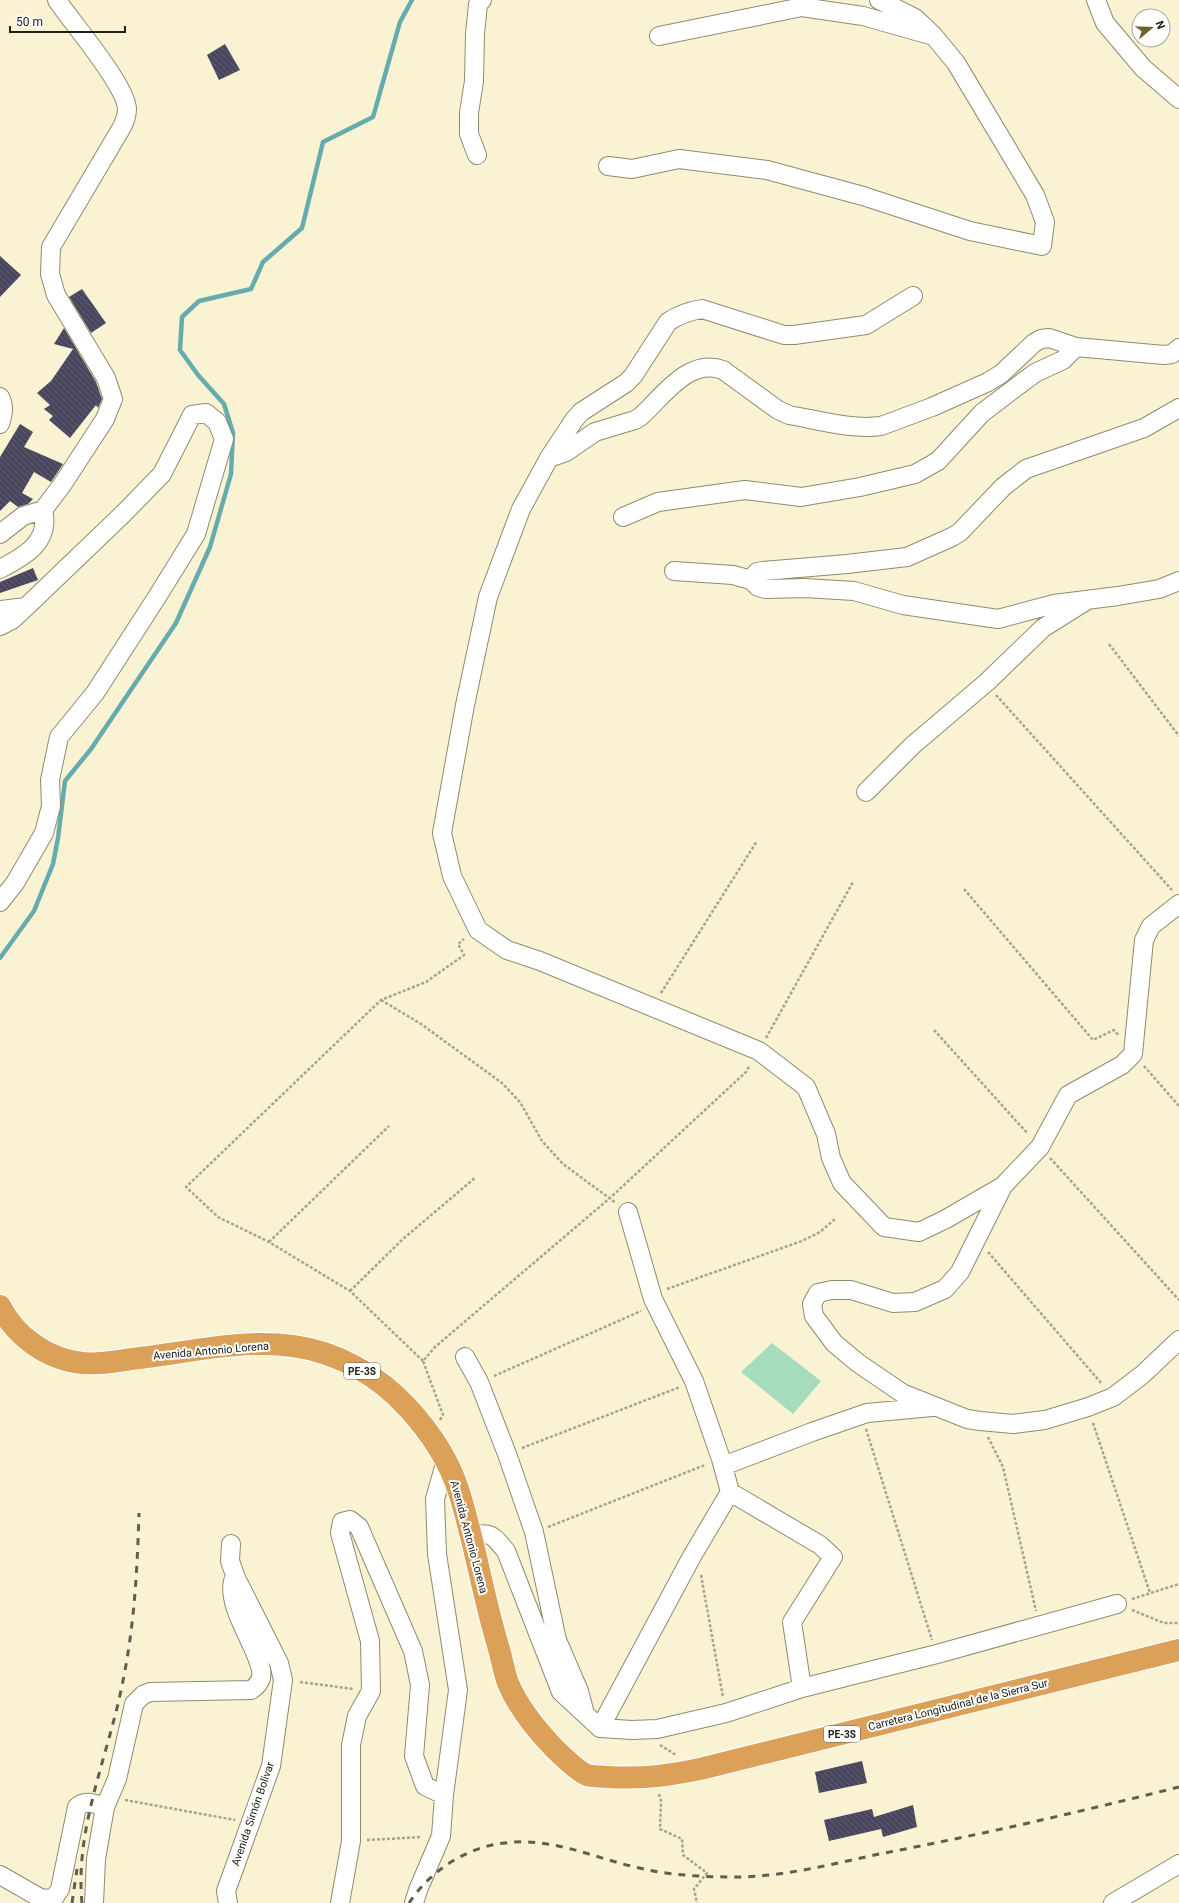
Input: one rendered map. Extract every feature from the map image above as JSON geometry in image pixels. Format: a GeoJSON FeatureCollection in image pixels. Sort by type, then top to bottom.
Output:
{"type":"FeatureCollection","features":[{"type":"Feature","properties":{"kind":"highway","name":"Avenida Antonio Lorena"},"geometry":{"type":"LineString","coordinates":[[0,1306],[18,1331],[37,1347],[64,1359],[79,1362],[104,1363],[215,1348],[266,1344],[294,1346],[330,1356],[351,1364],[389,1390],[408,1408],[431,1435],[446,1460],[458,1490],[471,1536],[493,1631],[508,1683],[525,1714]]}},
{"type":"Feature","properties":{"kind":"highway","name":"Carretera Longitudinal de la Sierra Sur"},"geometry":{"type":"LineString","coordinates":[[525,1714],[538,1732],[562,1756],[587,1775],[654,1778],[700,1769],[1179,1650]]}},
{"type":"Feature","properties":{"kind":"street"},"geometry":{"type":"LineString","coordinates":[[0,534],[23,516],[43,510],[62,485],[105,419],[114,399],[106,378],[56,295],[50,274],[51,246],[122,127],[126,117],[127,108],[119,86],[57,0]]}},
{"type":"Feature","properties":{"kind":"street"},"geometry":{"type":"LineString","coordinates":[[477,155],[469,134],[469,113],[474,81],[474,34],[478,4],[482,0]]}},
{"type":"Feature","properties":{"kind":"street"},"geometry":{"type":"LineString","coordinates":[[608,166],[632,169],[679,159],[767,170],[863,196],[970,231],[1042,246],[1045,222],[1035,195],[956,63],[933,35],[915,18],[879,0]]}},
{"type":"Feature","properties":{"kind":"street"},"geometry":{"type":"LineString","coordinates":[[1096,0],[1105,23],[1143,68],[1179,100]]}},
{"type":"Feature","properties":{"kind":"street"},"geometry":{"type":"LineString","coordinates":[[659,36],[802,7],[863,16],[933,35]]}},
{"type":"Feature","properties":{"kind":"street"},"geometry":{"type":"LineString","coordinates":[[913,296],[866,325],[794,335],[784,335],[755,324],[702,309],[674,318],[668,322],[633,376],[626,383],[581,412],[574,420],[549,458],[522,508],[488,597],[464,705],[442,832],[452,876],[478,930],[508,950],[540,961],[652,1006],[759,1051],[806,1087],[826,1134],[831,1158],[842,1183],[884,1227],[919,1232],[946,1219],[1003,1186],[1040,1147],[1068,1095],[1122,1066],[1133,1054],[1144,940],[1151,926],[1176,898]]}},
{"type":"Feature","properties":{"kind":"street"},"geometry":{"type":"LineString","coordinates":[[549,458],[566,452],[595,432],[635,420],[640,417],[677,381],[691,372],[703,368],[715,367],[723,370],[778,410],[789,415],[861,427],[874,427],[881,426],[932,407],[988,382],[1001,374],[1034,343],[1041,339],[1049,338],[1076,347],[1164,355],[1172,354],[1179,348]]}},
{"type":"Feature","properties":{"kind":"street"},"geometry":{"type":"LineString","coordinates":[[623,517],[658,502],[745,490],[801,497],[860,487],[915,474],[938,461],[982,413],[1035,373],[1063,360],[1076,347]]}},
{"type":"Feature","properties":{"kind":"street"},"geometry":{"type":"LineString","coordinates":[[0,397],[3,404],[4,414],[0,424]]}},
{"type":"Feature","properties":{"kind":"street"},"geometry":{"type":"LineString","coordinates":[[752,580],[757,572],[763,570],[847,564],[906,557],[960,532],[1003,487],[1026,469],[1144,428],[1179,408]]}},
{"type":"Feature","properties":{"kind":"street"},"geometry":{"type":"LineString","coordinates":[[0,626],[12,620],[26,607],[124,513],[162,474],[192,416],[206,413],[217,422],[224,439],[196,534],[158,597],[94,693],[59,737],[50,780],[49,791],[52,806],[44,833],[15,883],[0,902]]}},
{"type":"Feature","properties":{"kind":"street"},"geometry":{"type":"LineString","coordinates":[[0,569],[25,556],[36,544],[46,527],[43,510]]}},
{"type":"Feature","properties":{"kind":"street"},"geometry":{"type":"LineString","coordinates":[[674,571],[733,575],[752,580],[758,587],[765,589],[805,588],[854,591],[903,605],[998,619],[1054,604],[1152,590],[1179,581]]}},
{"type":"Feature","properties":{"kind":"street"},"geometry":{"type":"LineString","coordinates":[[866,792],[913,745],[987,682],[1043,628],[1088,599]]}},
{"type":"Feature","properties":{"kind":"street"},"geometry":{"type":"LineString","coordinates":[[0,610],[26,607]]}},
{"type":"Feature","properties":{"kind":"street"},"geometry":{"type":"LineString","coordinates":[[1003,1186],[960,1272],[945,1289],[915,1302],[893,1303],[851,1290],[818,1293],[812,1304],[814,1316],[834,1343],[858,1364],[902,1393],[967,1419],[1013,1424],[1045,1420],[1088,1407],[1113,1397],[1142,1375],[1179,1340]]}},
{"type":"Feature","properties":{"kind":"street"},"geometry":{"type":"LineString","coordinates":[[628,1212],[653,1299],[694,1381],[722,1463],[730,1492],[820,1545],[833,1557],[792,1622],[802,1688]]}},
{"type":"Feature","properties":{"kind":"street"},"geometry":{"type":"LineString","coordinates":[[465,1357],[479,1382],[507,1454],[534,1532],[557,1640],[579,1691],[586,1714]]}},
{"type":"Feature","properties":{"kind":"street"},"geometry":{"type":"LineString","coordinates":[[722,1463],[862,1414],[939,1407]]}},
{"type":"Feature","properties":{"kind":"street"},"geometry":{"type":"LineString","coordinates":[[414,1903],[441,1836],[444,1795],[458,1690],[437,1554],[435,1499],[446,1460]]}},
{"type":"Feature","properties":{"kind":"street"},"geometry":{"type":"LineString","coordinates":[[600,1728],[691,1558],[730,1492]]}},
{"type":"Feature","properties":{"kind":"street"},"geometry":{"type":"LineString","coordinates":[[340,1903],[351,1841],[351,1745],[357,1716],[371,1691],[370,1641],[340,1533],[342,1522],[350,1520],[359,1527],[413,1651],[420,1685],[414,1756],[425,1786],[444,1795]]}},
{"type":"Feature","properties":{"kind":"street"},"geometry":{"type":"LineString","coordinates":[[471,1536],[484,1533],[494,1537],[506,1552],[561,1692],[600,1728],[632,1730],[657,1729],[726,1713],[802,1688],[937,1654],[1117,1604]]}},
{"type":"Feature","properties":{"kind":"street","name":"Avenida Simón Bolivar"},"geometry":{"type":"LineString","coordinates":[[228,1903],[226,1891],[249,1823],[271,1766],[283,1680],[279,1663],[236,1578],[230,1561],[231,1544]]}},
{"type":"Feature","properties":{"kind":"street"},"geometry":{"type":"LineString","coordinates":[[94,1903],[96,1859],[107,1802],[117,1778],[134,1704],[143,1695],[150,1692],[251,1690],[257,1686],[261,1677],[258,1660],[239,1618],[232,1582],[236,1578]]}},
{"type":"Feature","properties":{"kind":"street"},"geometry":{"type":"LineString","coordinates":[[0,1875],[42,1899],[54,1898],[60,1889],[77,1807],[87,1802],[107,1802]]}},
{"type":"Feature","properties":{"kind":"street"},"geometry":{"type":"LineString","coordinates":[[1113,1903],[1179,1864]]}},
{"type":"Feature","properties":{"kind":"path"},"geometry":{"type":"LineString","coordinates":[[1109,644],[1179,736]]}},
{"type":"Feature","properties":{"kind":"path"},"geometry":{"type":"LineString","coordinates":[[987,682],[1176,898]]}},
{"type":"Feature","properties":{"kind":"path"},"geometry":{"type":"LineString","coordinates":[[652,1006],[757,841]]}},
{"type":"Feature","properties":{"kind":"path"},"geometry":{"type":"LineString","coordinates":[[423,1361],[435,1347],[610,1198],[746,1072],[853,882]]}},
{"type":"Feature","properties":{"kind":"path"},"geometry":{"type":"LineString","coordinates":[[964,889],[1093,1040],[1114,1030],[1179,1106]]}},
{"type":"Feature","properties":{"kind":"path"},"geometry":{"type":"LineString","coordinates":[[431,1435],[443,1415],[423,1361],[350,1291],[269,1242],[218,1217],[186,1187],[381,1000],[426,982],[464,955],[458,944],[478,930]]}},
{"type":"Feature","properties":{"kind":"path"},"geometry":{"type":"LineString","coordinates":[[381,1000],[421,1024],[502,1083],[520,1102],[542,1141],[563,1164],[628,1212]]}},
{"type":"Feature","properties":{"kind":"path"},"geometry":{"type":"LineString","coordinates":[[934,1030],[1179,1300]]}},
{"type":"Feature","properties":{"kind":"path"},"geometry":{"type":"LineString","coordinates":[[269,1242],[389,1126]]}},
{"type":"Feature","properties":{"kind":"path"},"geometry":{"type":"LineString","coordinates":[[350,1291],[403,1239],[476,1177]]}},
{"type":"Feature","properties":{"kind":"path"},"geometry":{"type":"LineString","coordinates":[[977,1240],[1113,1397]]}},
{"type":"Feature","properties":{"kind":"path"},"geometry":{"type":"LineString","coordinates":[[507,1454],[694,1381]]}},
{"type":"Feature","properties":{"kind":"path"},"geometry":{"type":"LineString","coordinates":[[1088,1407],[1150,1593]]}},
{"type":"Feature","properties":{"kind":"path"},"geometry":{"type":"LineString","coordinates":[[862,1414],[937,1654]]}},
{"type":"Feature","properties":{"kind":"path"},"geometry":{"type":"LineString","coordinates":[[980,1421],[1003,1467],[1039,1625]]}},
{"type":"Feature","properties":{"kind":"path"},"geometry":{"type":"LineString","coordinates":[[534,1532],[722,1463]]}},
{"type":"Feature","properties":{"kind":"path"},"geometry":{"type":"LineString","coordinates":[[691,1558],[701,1576],[726,1713]]}},
{"type":"Feature","properties":{"kind":"path"},"geometry":{"type":"LineString","coordinates":[[1117,1604],[1179,1584]]}},
{"type":"Feature","properties":{"kind":"path"},"geometry":{"type":"LineString","coordinates":[[1117,1604],[1164,1623],[1179,1623]]}},
{"type":"Feature","properties":{"kind":"path"},"geometry":{"type":"LineString","coordinates":[[654,1778],[661,1801],[660,1828],[682,1839],[683,1855],[707,1873],[694,1889],[697,1903]]}},
{"type":"Feature","properties":{"kind":"path"},"geometry":{"type":"LineString","coordinates":[[107,1802],[249,1823]]}},
{"type":"Feature","properties":{"kind":"path"},"geometry":{"type":"LineString","coordinates":[[351,1841],[441,1836]]}},
{"type":"Feature","properties":{"kind":"green space"},"geometry":{"type":"Polygon","coordinates":[[[772,1343],[821,1381],[793,1414],[741,1372],[772,1343]]]}},
{"type":"Feature","properties":{"kind":"building"},"geometry":{"type":"Polygon","coordinates":[[[225,44],[240,70],[219,80],[207,55],[225,44]]]}},
{"type":"Feature","properties":{"kind":"building"},"geometry":{"type":"Polygon","coordinates":[[[0,256],[21,275],[0,297],[0,256]]]}},
{"type":"Feature","properties":{"kind":"building"},"geometry":{"type":"Polygon","coordinates":[[[82,289],[106,323],[91,333],[69,297],[82,289]]]}},
{"type":"Feature","properties":{"kind":"building"},"geometry":{"type":"Polygon","coordinates":[[[64,328],[96,382],[102,399],[98,408],[96,405],[70,438],[49,420],[53,416],[44,409],[50,405],[37,393],[51,381],[73,349],[54,344],[64,328]]]}},
{"type":"Feature","properties":{"kind":"building"},"geometry":{"type":"Polygon","coordinates":[[[20,424],[33,432],[24,447],[63,464],[51,482],[34,472],[22,493],[33,499],[28,504],[18,507],[10,501],[0,511],[0,457],[20,424]]]}},
{"type":"Feature","properties":{"kind":"building"},"geometry":{"type":"Polygon","coordinates":[[[33,568],[38,580],[0,593],[0,582],[33,568]]]}},
{"type":"Feature","properties":{"kind":"building"},"geometry":{"type":"Polygon","coordinates":[[[862,1761],[867,1783],[819,1793],[815,1772],[862,1761]]]}},
{"type":"Feature","properties":{"kind":"building"},"geometry":{"type":"Polygon","coordinates":[[[913,1805],[917,1827],[883,1837],[881,1829],[829,1841],[824,1820],[872,1809],[874,1817],[913,1805]]]}},
{"type":"Feature","properties":{"kind":"waterway"},"geometry":{"type":"LineString","coordinates":[[0,958],[34,911],[53,864],[58,838],[65,781],[91,749],[176,623],[210,547],[231,474],[233,433],[224,404],[198,375],[180,350],[182,317],[199,301],[251,289],[263,262],[302,228],[323,142],[373,117],[400,22],[412,0]]}},
{"type":"Feature","properties":{"kind":"railway"},"geometry":{"type":"LineString","coordinates":[[82,1903],[81,1876],[87,1824],[114,1721],[129,1649],[136,1582],[139,1513]]}},
{"type":"Feature","properties":{"kind":"railway"},"geometry":{"type":"LineString","coordinates":[[409,1903],[427,1881],[450,1862],[463,1855],[491,1845],[522,1842],[554,1845],[631,1866],[683,1875],[709,1877],[771,1875],[992,1831],[1179,1787]]}},
{"type":"Feature","properties":{"kind":"railway"},"geometry":{"type":"LineString","coordinates":[[72,1903],[77,1869]]}}]}
